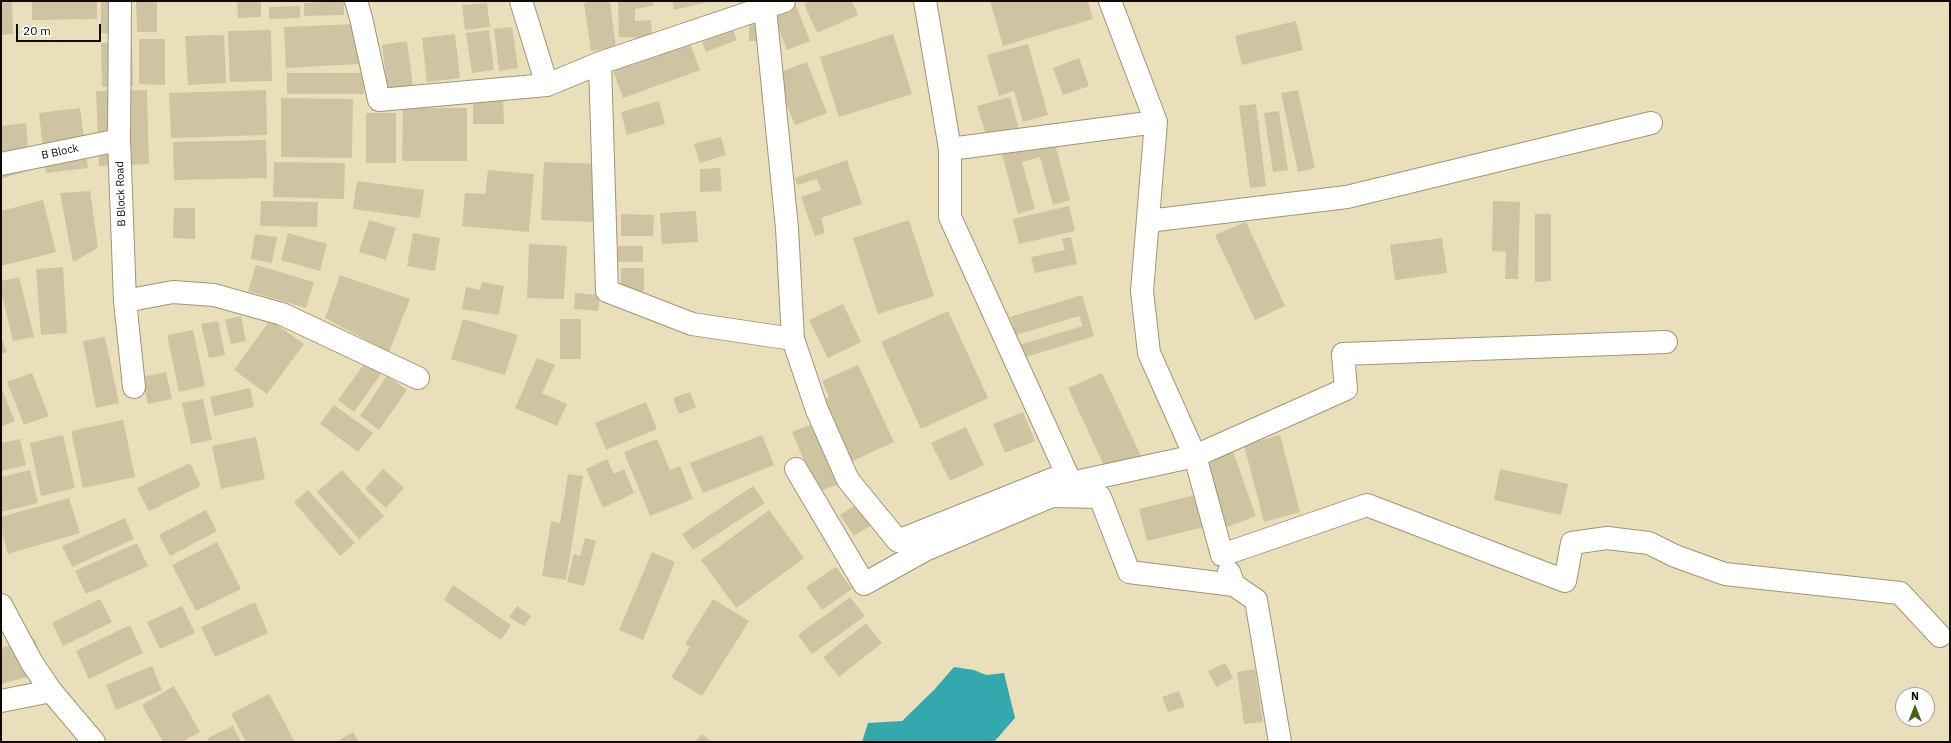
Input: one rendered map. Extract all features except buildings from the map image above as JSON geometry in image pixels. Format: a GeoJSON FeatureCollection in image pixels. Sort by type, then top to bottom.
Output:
{"type":"FeatureCollection","features":[{"type":"Feature","properties":{"kind":"street","name":"B Block Road"},"geometry":{"type":"LineString","coordinates":[[120,1],[119,140],[125,301],[134,387]]}},
{"type":"Feature","properties":{"kind":"street"},"geometry":{"type":"LineString","coordinates":[[356,1],[379,100],[547,85],[600,64],[775,4],[793,339],[817,410],[848,480],[898,541],[1053,479],[1071,483],[1195,456],[1346,389],[1344,354],[1666,342]]}},
{"type":"Feature","properties":{"kind":"street"},"geometry":{"type":"LineString","coordinates":[[521,1],[547,85]]}},
{"type":"Feature","properties":{"kind":"street"},"geometry":{"type":"LineString","coordinates":[[926,1],[950,149],[950,217],[1071,483]]}},
{"type":"Feature","properties":{"kind":"street"},"geometry":{"type":"LineString","coordinates":[[1110,1],[1156,122],[1142,291],[1148,353],[1195,456],[1222,555],[1234,585]]}},
{"type":"Feature","properties":{"kind":"street"},"geometry":{"type":"LineString","coordinates":[[600,64],[607,291],[692,324],[793,339]]}},
{"type":"Feature","properties":{"kind":"street"},"geometry":{"type":"LineString","coordinates":[[950,149],[1156,122]]}},
{"type":"Feature","properties":{"kind":"street"},"geometry":{"type":"LineString","coordinates":[[1148,221],[1346,197],[1651,123]]}},
{"type":"Feature","properties":{"kind":"street","name":"B Block"},"geometry":{"type":"LineString","coordinates":[[1,164],[119,140]]}},
{"type":"Feature","properties":{"kind":"street"},"geometry":{"type":"LineString","coordinates":[[125,301],[173,292],[214,295],[282,314],[418,378]]}},
{"type":"Feature","properties":{"kind":"street"},"geometry":{"type":"LineString","coordinates":[[796,469],[864,584],[925,550],[1052,496],[1100,497],[1129,572],[1234,585],[1256,600],[1280,742]]}},
{"type":"Feature","properties":{"kind":"street"},"geometry":{"type":"LineString","coordinates":[[1222,555],[1367,505],[1565,581],[1572,543],[1607,538],[1649,543],[1675,556],[1725,574],[1900,593],[1940,636]]}},
{"type":"Feature","properties":{"kind":"street"},"geometry":{"type":"LineString","coordinates":[[1,605],[32,663],[51,691],[94,742]]}},
{"type":"Feature","properties":{"kind":"street"},"geometry":{"type":"LineString","coordinates":[[1,701],[51,691]]}},
{"type":"Feature","properties":{"kind":"water"},"geometry":{"type":"Polygon","coordinates":[[[954,667],[974,670],[986,675],[1004,673],[1015,718],[994,742],[862,742],[868,723],[902,721],[934,690],[954,667]]]}}]}
